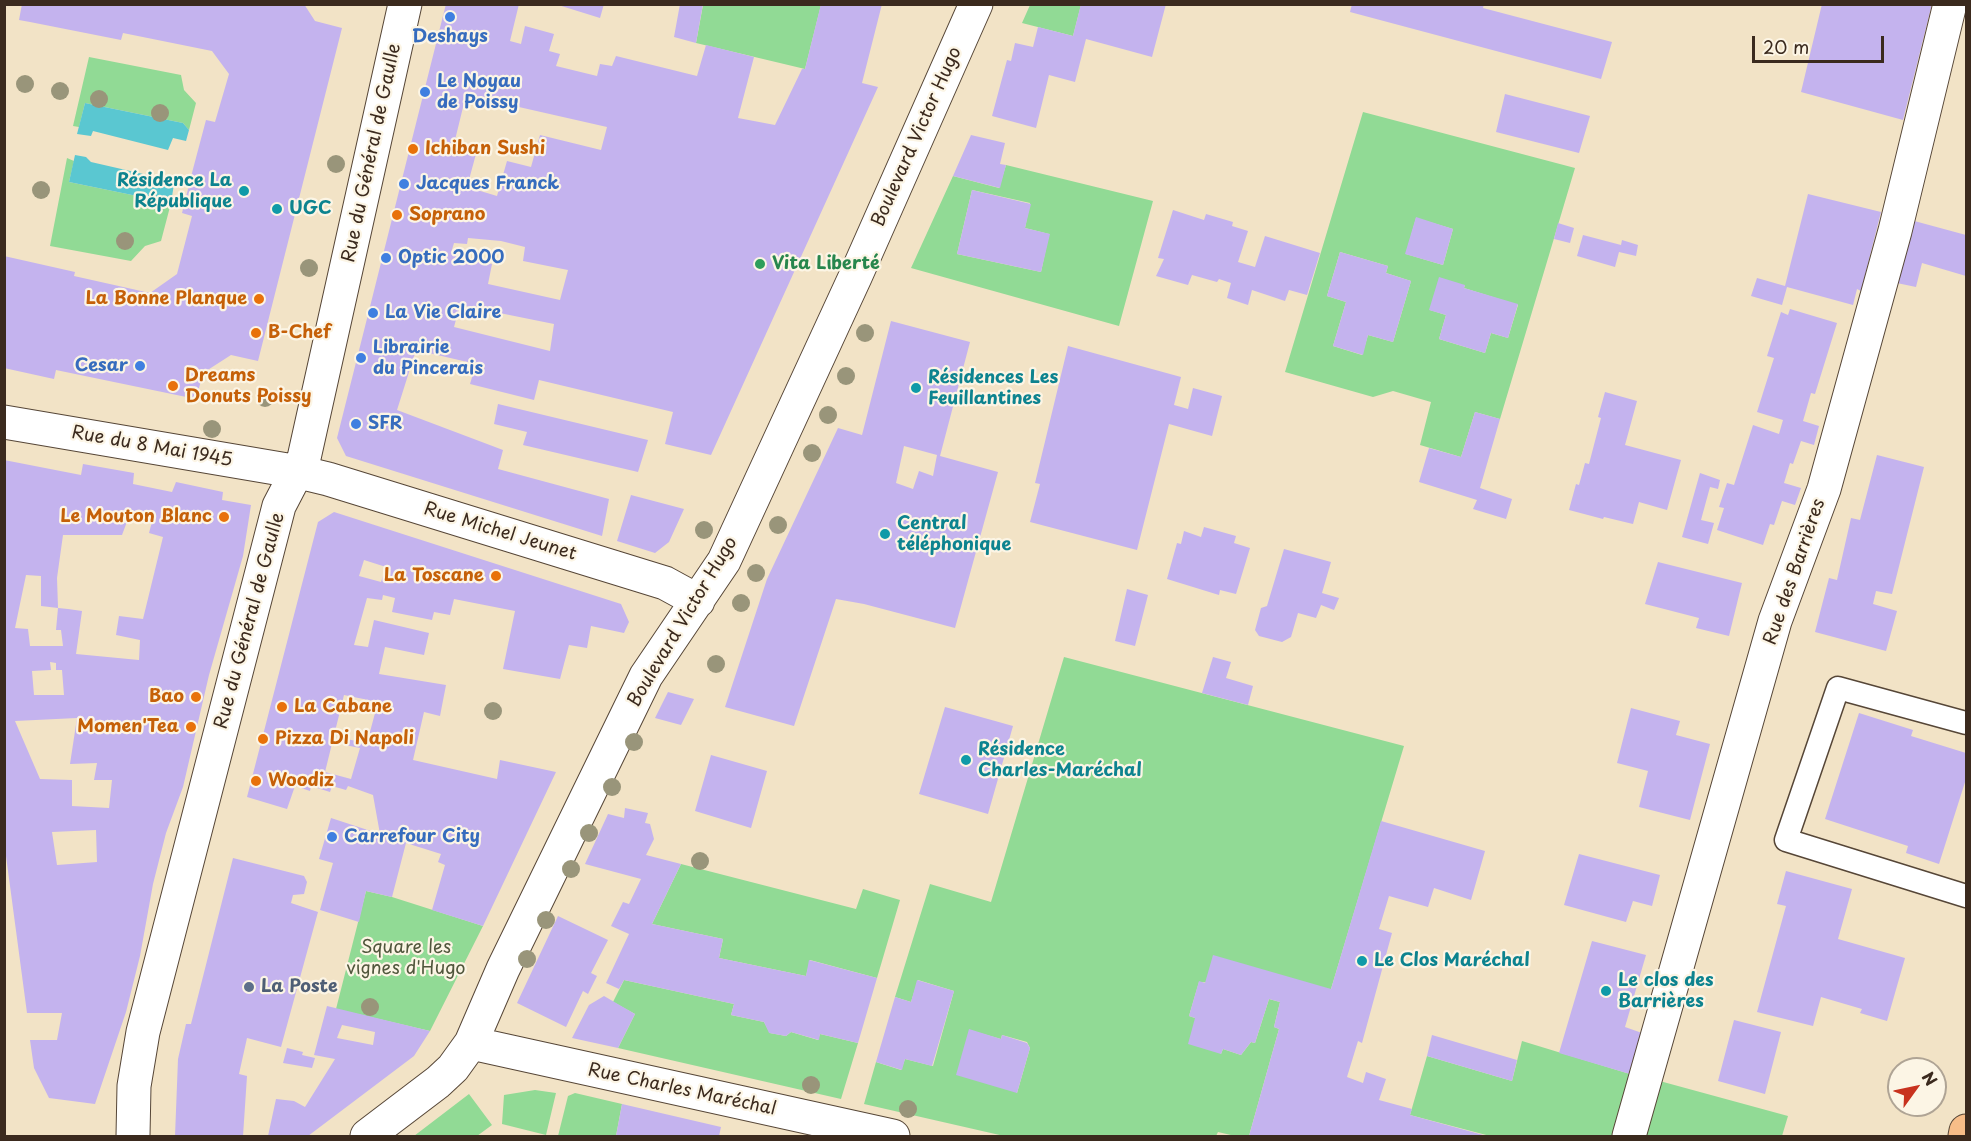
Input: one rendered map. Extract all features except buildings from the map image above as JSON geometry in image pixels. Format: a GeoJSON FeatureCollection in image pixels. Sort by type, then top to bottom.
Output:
{"type":"FeatureCollection","features":[{"type":"Feature","properties":{"kind":"main road"},"geometry":{"type":"LineString","coordinates":[[1965,1137],[1966,1131]]}},
{"type":"Feature","properties":{"kind":"street","name":"Rue du Général de Gaulle"},"geometry":{"type":"LineString","coordinates":[[133,1137],[137,1059],[146,1021],[279,506],[299,472],[308,443],[405,4]]}},
{"type":"Feature","properties":{"kind":"street","name":"Boulevard Victor Hugo"},"geometry":{"type":"LineString","coordinates":[[367,1137],[438,1082],[453,1068],[471,1043],[503,969],[646,676],[698,601],[729,551],[856,275],[976,4]]}},
{"type":"Feature","properties":{"kind":"street","name":"Rue des Barrières"},"geometry":{"type":"LineString","coordinates":[[1629,1137],[1776,621],[1824,489],[1894,231],[1950,4]]}},
{"type":"Feature","properties":{"kind":"street","name":"Rue du 8 Mai 1945"},"geometry":{"type":"LineString","coordinates":[[4,422],[299,472]]}},
{"type":"Feature","properties":{"kind":"street","name":"Rue Michel Jeunet"},"geometry":{"type":"LineString","coordinates":[[299,472],[665,583],[698,601]]}},
{"type":"Feature","properties":{"kind":"street","name":"Rue Charles Maréchal"},"geometry":{"type":"LineString","coordinates":[[471,1043],[893,1137]]}},
{"type":"Feature","properties":{"kind":"lane"},"geometry":{"type":"LineString","coordinates":[[1966,723],[1838,688],[1786,840],[1966,896]]}},
{"type":"Feature","properties":{"kind":"green space"},"geometry":{"type":"Polygon","coordinates":[[[703,5],[821,5],[805,69],[696,43],[703,5]]]}},
{"type":"Feature","properties":{"kind":"green space"},"geometry":{"type":"Polygon","coordinates":[[[1030,5],[1081,5],[1073,36],[1022,23],[1030,5]]]}},
{"type":"Feature","properties":{"kind":"green space"},"geometry":{"type":"Polygon","coordinates":[[[89,57],[181,75],[184,90],[196,103],[189,130],[183,123],[85,103],[79,127],[73,126],[89,57]]]}},
{"type":"Feature","properties":{"kind":"green space"},"geometry":{"type":"Polygon","coordinates":[[[1363,112],[1575,168],[1500,419],[1475,412],[1461,457],[1420,445],[1431,402],[1393,391],[1373,397],[1285,372],[1363,112]],[[1416,218],[1406,254],[1443,265],[1453,229],[1416,218]],[[1340,252],[1327,296],[1346,302],[1333,346],[1362,355],[1368,335],[1393,342],[1411,281],[1386,273],[1388,266],[1340,252]],[[1465,285],[1430,310],[1446,315],[1439,339],[1485,353],[1491,333],[1508,338],[1518,305],[1464,288],[1465,285]]]}},
{"type":"Feature","properties":{"kind":"green space"},"geometry":{"type":"Polygon","coordinates":[[[67,158],[74,161],[69,182],[171,203],[161,241],[145,246],[131,261],[50,246],[67,158]]]}},
{"type":"Feature","properties":{"kind":"green space"},"geometry":{"type":"Polygon","coordinates":[[[1006,165],[1153,201],[1119,326],[911,268],[953,176],[999,188],[1006,165]],[[972,190],[957,254],[1041,272],[1049,234],[1025,228],[1030,203],[972,190]]]}},
{"type":"Feature","properties":{"kind":"green space"},"geometry":{"type":"Polygon","coordinates":[[[1064,657],[1404,746],[1331,989],[1199,982],[1189,1016],[1195,1018],[1221,1054],[1223,1049],[1241,1055],[1251,1042],[1255,1043],[1269,999],[1280,1002],[1274,1027],[1279,1029],[1249,1136],[1218,1132],[1216,1136],[1004,1136],[864,1104],[876,1062],[901,1070],[905,1059],[933,1066],[954,991],[918,980],[911,1002],[895,997],[930,884],[991,902],[1064,657]],[[969,1030],[1017,1093],[1030,1048],[1027,1042],[1002,1035],[1001,1039],[969,1030]]]}},
{"type":"Feature","properties":{"kind":"green space"},"geometry":{"type":"Polygon","coordinates":[[[681,864],[856,909],[863,889],[900,900],[877,978],[810,960],[806,976],[719,958],[723,939],[652,924],[681,864]]]}},
{"type":"Feature","properties":{"kind":"green space","name":"Square les vignes d'Hugo"},"geometry":{"type":"Polygon","coordinates":[[[366,891],[483,926],[430,1031],[336,1009],[366,891]]]}},
{"type":"Feature","properties":{"kind":"green space"},"geometry":{"type":"Polygon","coordinates":[[[624,980],[734,1004],[731,1015],[764,1022],[770,1033],[786,1036],[791,1032],[818,1040],[820,1034],[858,1043],[841,1099],[618,1048],[635,1014],[613,1002],[624,980]]]}},
{"type":"Feature","properties":{"kind":"green space"},"geometry":{"type":"Polygon","coordinates":[[[1522,1041],[1630,1074],[1613,1136],[1490,1136],[1410,1115],[1427,1056],[1512,1081],[1522,1041]]]}},
{"type":"Feature","properties":{"kind":"green space"},"geometry":{"type":"Polygon","coordinates":[[[1656,1080],[1788,1116],[1782,1136],[1640,1136],[1656,1080]]]}},
{"type":"Feature","properties":{"kind":"green space"},"geometry":{"type":"Polygon","coordinates":[[[535,1090],[556,1093],[546,1135],[502,1124],[504,1095],[535,1090]]]}},
{"type":"Feature","properties":{"kind":"green space"},"geometry":{"type":"Polygon","coordinates":[[[575,1093],[622,1104],[616,1136],[558,1136],[568,1096],[575,1093]]]}},
{"type":"Feature","properties":{"kind":"green space"},"geometry":{"type":"Polygon","coordinates":[[[469,1094],[492,1125],[477,1136],[414,1136],[469,1094]]]}},
{"type":"Feature","properties":{"kind":"water"},"geometry":{"type":"Polygon","coordinates":[[[85,103],[183,123],[189,130],[186,141],[173,138],[168,150],[93,131],[91,136],[77,134],[85,103]]]}},
{"type":"Feature","properties":{"kind":"water"},"geometry":{"type":"Polygon","coordinates":[[[75,155],[86,157],[91,162],[165,179],[174,184],[171,203],[69,182],[75,155]]]}},
{"type":"Feature","properties":{"kind":"place","name":"Deshays"},"geometry":{"type":"Point","coordinates":[450,17]}},
{"type":"Feature","properties":{"kind":"place","name":"Le Noyau de Poissy"},"geometry":{"type":"Point","coordinates":[425,92]}},
{"type":"Feature","properties":{"kind":"place","name":"Ichiban Sushi"},"geometry":{"type":"Point","coordinates":[413,149]}},
{"type":"Feature","properties":{"kind":"place","name":"Jacques Franck"},"geometry":{"type":"Point","coordinates":[404,184]}},
{"type":"Feature","properties":{"kind":"place","name":"Résidence La République"},"geometry":{"type":"Point","coordinates":[244,191]}},
{"type":"Feature","properties":{"kind":"place","name":"UGC"},"geometry":{"type":"Point","coordinates":[277,209]}},
{"type":"Feature","properties":{"kind":"place","name":"Soprano"},"geometry":{"type":"Point","coordinates":[397,215]}},
{"type":"Feature","properties":{"kind":"place","name":"Optic 2000"},"geometry":{"type":"Point","coordinates":[386,258]}},
{"type":"Feature","properties":{"kind":"place","name":"Vita Liberté"},"geometry":{"type":"Point","coordinates":[760,264]}},
{"type":"Feature","properties":{"kind":"place","name":"La Bonne Planque"},"geometry":{"type":"Point","coordinates":[259,299]}},
{"type":"Feature","properties":{"kind":"place","name":"La Vie Claire"},"geometry":{"type":"Point","coordinates":[373,313]}},
{"type":"Feature","properties":{"kind":"place","name":"B-Chef"},"geometry":{"type":"Point","coordinates":[256,333]}},
{"type":"Feature","properties":{"kind":"place","name":"Librairie du Pincerais"},"geometry":{"type":"Point","coordinates":[361,358]}},
{"type":"Feature","properties":{"kind":"place","name":"Cesar"},"geometry":{"type":"Point","coordinates":[140,366]}},
{"type":"Feature","properties":{"kind":"place","name":"Dreams Donuts Poissy"},"geometry":{"type":"Point","coordinates":[173,386]}},
{"type":"Feature","properties":{"kind":"place","name":"Résidences Les Feuillantines"},"geometry":{"type":"Point","coordinates":[916,388]}},
{"type":"Feature","properties":{"kind":"place","name":"SFR"},"geometry":{"type":"Point","coordinates":[356,424]}},
{"type":"Feature","properties":{"kind":"place","name":"Le Mouton Blanc"},"geometry":{"type":"Point","coordinates":[224,517]}},
{"type":"Feature","properties":{"kind":"place","name":"Central téléphonique"},"geometry":{"type":"Point","coordinates":[885,534]}},
{"type":"Feature","properties":{"kind":"place","name":"La Toscane"},"geometry":{"type":"Point","coordinates":[496,576]}},
{"type":"Feature","properties":{"kind":"place","name":"Bao"},"geometry":{"type":"Point","coordinates":[196,697]}},
{"type":"Feature","properties":{"kind":"place","name":"La Cabane"},"geometry":{"type":"Point","coordinates":[282,707]}},
{"type":"Feature","properties":{"kind":"place","name":"Momen'Tea"},"geometry":{"type":"Point","coordinates":[191,727]}},
{"type":"Feature","properties":{"kind":"place","name":"Pizza Di Napoli"},"geometry":{"type":"Point","coordinates":[263,739]}},
{"type":"Feature","properties":{"kind":"place","name":"Résidence Charles-Maréchal"},"geometry":{"type":"Point","coordinates":[966,760]}},
{"type":"Feature","properties":{"kind":"place","name":"Woodiz"},"geometry":{"type":"Point","coordinates":[256,781]}},
{"type":"Feature","properties":{"kind":"place","name":"Carrefour City"},"geometry":{"type":"Point","coordinates":[332,837]}},
{"type":"Feature","properties":{"kind":"place","name":"Le Clos Maréchal"},"geometry":{"type":"Point","coordinates":[1362,961]}},
{"type":"Feature","properties":{"kind":"place","name":"La Poste"},"geometry":{"type":"Point","coordinates":[249,987]}},
{"type":"Feature","properties":{"kind":"place","name":"Le clos des Barrières"},"geometry":{"type":"Point","coordinates":[1606,991]}}]}
